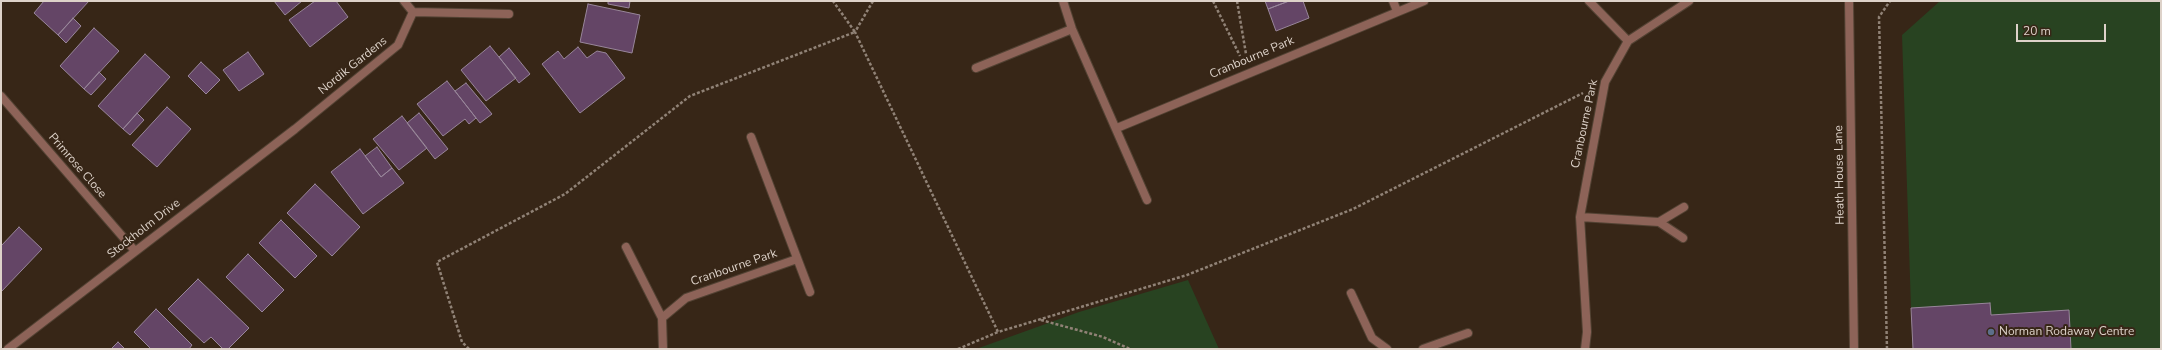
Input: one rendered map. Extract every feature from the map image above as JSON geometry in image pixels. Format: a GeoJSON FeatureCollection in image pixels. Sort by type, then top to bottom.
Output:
{"type":"FeatureCollection","features":[{"type":"Feature","properties":{"kind":"street"},"geometry":{"type":"LineString","coordinates":[[404,1],[413,12],[509,14]]}},
{"type":"Feature","properties":{"kind":"street"},"geometry":{"type":"LineString","coordinates":[[1063,1],[1072,28],[1117,128],[1147,200]]}},
{"type":"Feature","properties":{"kind":"street"},"geometry":{"type":"LineString","coordinates":[[1394,1],[1397,11]]}},
{"type":"Feature","properties":{"kind":"street","name":"Cranbourne Park"},"geometry":{"type":"LineString","coordinates":[[1117,128],[1249,72],[1424,1]]}},
{"type":"Feature","properties":{"kind":"street"},"geometry":{"type":"LineString","coordinates":[[1589,1],[1628,41]]}},
{"type":"Feature","properties":{"kind":"street","name":"Cranbourne Park"},"geometry":{"type":"LineString","coordinates":[[1585,349],[1587,332],[1580,217],[1605,82],[1628,41],[1689,1]]}},
{"type":"Feature","properties":{"kind":"street","name":"Heath House Lane"},"geometry":{"type":"LineString","coordinates":[[1849,1],[1854,349]]}},
{"type":"Feature","properties":{"kind":"street","name":"Nordik Gardens"},"geometry":{"type":"LineString","coordinates":[[295,129],[398,45],[413,12]]}},
{"type":"Feature","properties":{"kind":"street"},"geometry":{"type":"LineString","coordinates":[[976,68],[1072,28]]}},
{"type":"Feature","properties":{"kind":"street","name":"Primrose Close"},"geometry":{"type":"LineString","coordinates":[[1,96],[135,251]]}},
{"type":"Feature","properties":{"kind":"street","name":"Stockholm Drive"},"geometry":{"type":"LineString","coordinates":[[8,349],[295,129]]}},
{"type":"Feature","properties":{"kind":"street","name":"Cranbourne Park"},"geometry":{"type":"LineString","coordinates":[[751,137],[810,292]]}},
{"type":"Feature","properties":{"kind":"street"},"geometry":{"type":"LineString","coordinates":[[1660,222],[1684,207]]}},
{"type":"Feature","properties":{"kind":"street"},"geometry":{"type":"LineString","coordinates":[[1580,217],[1660,222],[1683,238]]}},
{"type":"Feature","properties":{"kind":"street"},"geometry":{"type":"LineString","coordinates":[[626,247],[662,318],[663,349]]}},
{"type":"Feature","properties":{"kind":"street","name":"Cranbourne Park"},"geometry":{"type":"LineString","coordinates":[[662,318],[686,298],[797,259]]}},
{"type":"Feature","properties":{"kind":"street"},"geometry":{"type":"LineString","coordinates":[[1351,292],[1372,338],[1387,349]]}},
{"type":"Feature","properties":{"kind":"street"},"geometry":{"type":"LineString","coordinates":[[1423,349],[1468,333]]}},
{"type":"Feature","properties":{"kind":"path"},"geometry":{"type":"LineString","coordinates":[[468,349],[462,342],[437,262],[565,194],[690,96],[855,32],[833,1]]}},
{"type":"Feature","properties":{"kind":"path"},"geometry":{"type":"LineString","coordinates":[[1213,1],[1249,72]]}},
{"type":"Feature","properties":{"kind":"path"},"geometry":{"type":"LineString","coordinates":[[1236,1],[1239,8],[1249,72]]}},
{"type":"Feature","properties":{"kind":"path"},"geometry":{"type":"LineString","coordinates":[[1887,349],[1879,17],[1890,1]]}},
{"type":"Feature","properties":{"kind":"path"},"geometry":{"type":"LineString","coordinates":[[1040,319],[1103,337],[1130,349]]}},
{"type":"Feature","properties":{"kind":"path"},"geometry":{"type":"LineString","coordinates":[[958,349],[998,332]]}},
{"type":"Feature","properties":{"kind":"green space"},"geometry":{"type":"Polygon","coordinates":[[[1940,1],[2161,1],[2161,349],[2071,349],[2068,310],[1991,315],[1911,308],[1902,35],[1940,1]]]}},
{"type":"Feature","properties":{"kind":"green space"},"geometry":{"type":"Polygon","coordinates":[[[1188,280],[1219,349],[976,349],[1079,312],[1188,280]]]}},
{"type":"Feature","properties":{"kind":"building"},"geometry":{"type":"Polygon","coordinates":[[[44,1],[89,1],[58,35],[34,13],[44,1]]]}},
{"type":"Feature","properties":{"kind":"building"},"geometry":{"type":"Polygon","coordinates":[[[274,1],[302,1],[285,15],[274,1]]]}},
{"type":"Feature","properties":{"kind":"building"},"geometry":{"type":"Polygon","coordinates":[[[315,1],[336,1],[348,17],[310,47],[289,20],[315,1]]]}},
{"type":"Feature","properties":{"kind":"building"},"geometry":{"type":"Polygon","coordinates":[[[608,1],[630,1],[629,8],[608,4],[608,1]]]}},
{"type":"Feature","properties":{"kind":"building"},"geometry":{"type":"Polygon","coordinates":[[[1265,1],[1289,1],[1268,9],[1265,1]]]}},
{"type":"Feature","properties":{"kind":"building"},"geometry":{"type":"Polygon","coordinates":[[[1289,1],[1303,1],[1309,18],[1276,31],[1268,9],[1289,1]]]}},
{"type":"Feature","properties":{"kind":"building"},"geometry":{"type":"Polygon","coordinates":[[[588,4],[640,15],[632,53],[580,42],[588,4]]]}},
{"type":"Feature","properties":{"kind":"building"},"geometry":{"type":"Polygon","coordinates":[[[73,18],[81,26],[66,43],[58,35],[73,18]]]}},
{"type":"Feature","properties":{"kind":"building"},"geometry":{"type":"Polygon","coordinates":[[[94,28],[119,51],[84,89],[60,66],[94,28]]]}},
{"type":"Feature","properties":{"kind":"building"},"geometry":{"type":"Polygon","coordinates":[[[490,46],[516,78],[486,101],[461,70],[490,46]]]}},
{"type":"Feature","properties":{"kind":"building"},"geometry":{"type":"Polygon","coordinates":[[[578,47],[587,58],[597,51],[606,53],[625,78],[580,113],[542,64],[558,51],[564,59],[578,47]]]}},
{"type":"Feature","properties":{"kind":"building"},"geometry":{"type":"Polygon","coordinates":[[[509,48],[530,74],[519,83],[499,57],[509,48]]]}},
{"type":"Feature","properties":{"kind":"building"},"geometry":{"type":"Polygon","coordinates":[[[248,52],[264,74],[239,91],[223,70],[248,52]]]}},
{"type":"Feature","properties":{"kind":"building"},"geometry":{"type":"Polygon","coordinates":[[[145,54],[170,77],[123,129],[98,106],[145,54]]]}},
{"type":"Feature","properties":{"kind":"building"},"geometry":{"type":"Polygon","coordinates":[[[201,62],[220,80],[206,94],[188,76],[201,62]]]}},
{"type":"Feature","properties":{"kind":"building"},"geometry":{"type":"Polygon","coordinates":[[[99,72],[106,79],[91,95],[84,89],[99,72]]]}},
{"type":"Feature","properties":{"kind":"building"},"geometry":{"type":"Polygon","coordinates":[[[447,81],[476,118],[469,124],[465,119],[443,136],[417,104],[447,81]]]}},
{"type":"Feature","properties":{"kind":"building"},"geometry":{"type":"Polygon","coordinates":[[[466,83],[492,114],[480,123],[455,91],[466,83]]]}},
{"type":"Feature","properties":{"kind":"building"},"geometry":{"type":"Polygon","coordinates":[[[167,107],[191,129],[157,167],[132,145],[167,107]]]}},
{"type":"Feature","properties":{"kind":"building"},"geometry":{"type":"Polygon","coordinates":[[[137,113],[144,120],[130,135],[123,129],[137,113]]]}},
{"type":"Feature","properties":{"kind":"building"},"geometry":{"type":"Polygon","coordinates":[[[419,113],[448,149],[435,159],[407,123],[419,113]]]}},
{"type":"Feature","properties":{"kind":"building"},"geometry":{"type":"Polygon","coordinates":[[[402,116],[427,148],[399,170],[373,139],[402,116]]]}},
{"type":"Feature","properties":{"kind":"building"},"geometry":{"type":"Polygon","coordinates":[[[377,147],[392,168],[381,177],[365,156],[377,147]]]}},
{"type":"Feature","properties":{"kind":"building"},"geometry":{"type":"Polygon","coordinates":[[[360,149],[381,177],[392,168],[404,183],[363,214],[331,172],[360,149]]]}},
{"type":"Feature","properties":{"kind":"building"},"geometry":{"type":"Polygon","coordinates":[[[315,184],[360,227],[332,256],[287,213],[315,184]]]}},
{"type":"Feature","properties":{"kind":"building"},"geometry":{"type":"Polygon","coordinates":[[[281,220],[317,256],[295,278],[259,243],[281,220]]]}},
{"type":"Feature","properties":{"kind":"building"},"geometry":{"type":"Polygon","coordinates":[[[19,227],[42,249],[1,292],[1,246],[19,227]]]}},
{"type":"Feature","properties":{"kind":"building"},"geometry":{"type":"Polygon","coordinates":[[[248,254],[284,290],[262,312],[226,277],[248,254]]]}},
{"type":"Feature","properties":{"kind":"building"},"geometry":{"type":"Polygon","coordinates":[[[198,279],[249,328],[228,349],[223,349],[211,337],[204,343],[168,309],[198,279]]]}},
{"type":"Feature","properties":{"kind":"building","name":"Norman Rodaway Centre"},"geometry":{"type":"Polygon","coordinates":[[[1990,303],[1991,315],[2069,310],[2071,349],[1913,349],[1911,308],[1990,303]]]}},
{"type":"Feature","properties":{"kind":"building"},"geometry":{"type":"Polygon","coordinates":[[[156,309],[192,345],[189,349],[151,349],[134,332],[156,309]]]}},
{"type":"Feature","properties":{"kind":"building"},"geometry":{"type":"Polygon","coordinates":[[[118,342],[125,349],[111,349],[118,342]]]}},
{"type":"Feature","properties":{"kind":"place","name":"Norman Rodaway Centre"},"geometry":{"type":"Point","coordinates":[1991,332]}}]}
